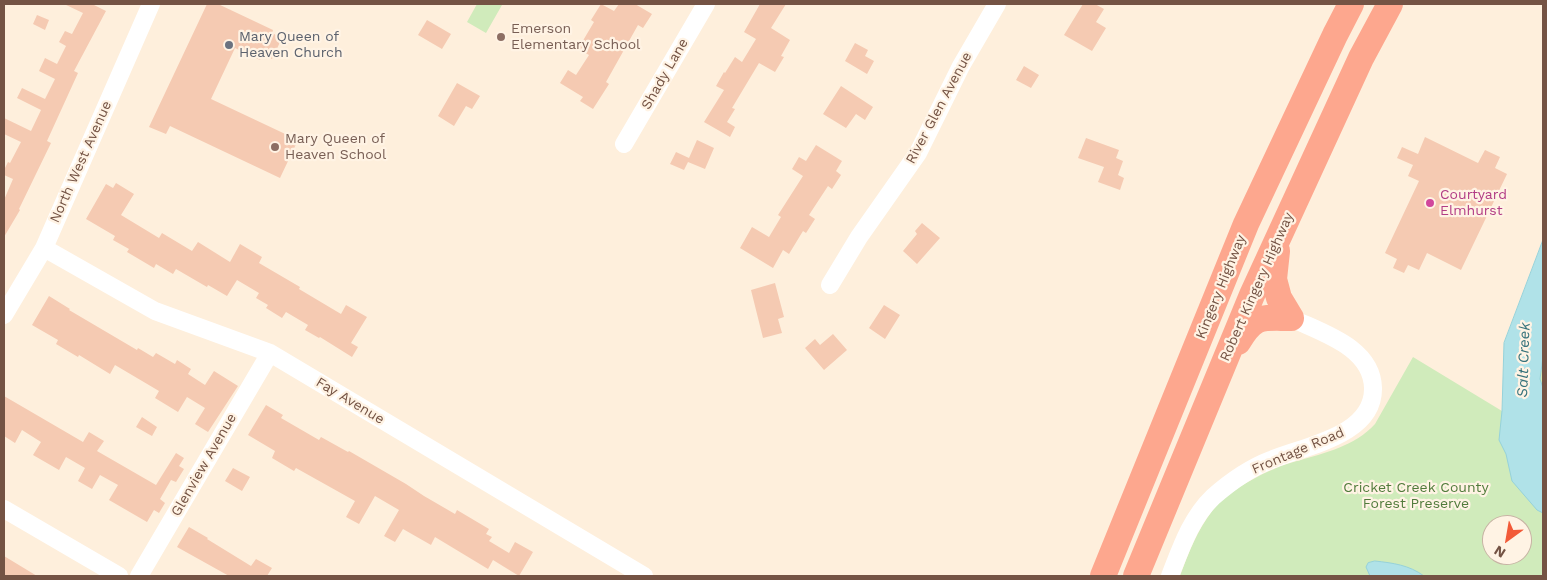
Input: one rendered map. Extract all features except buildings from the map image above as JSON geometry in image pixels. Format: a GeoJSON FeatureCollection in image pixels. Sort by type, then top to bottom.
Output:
{"type":"FeatureCollection","features":[{"type":"Feature","properties":{"kind":"highway","name":"Kingery Highway"},"geometry":{"type":"LineString","coordinates":[[1103,576],[1246,224],[1351,4]]}},
{"type":"Feature","properties":{"kind":"highway","name":"Robert Kingery Highway"},"geometry":{"type":"LineString","coordinates":[[1136,576],[1252,295],[1361,58],[1390,4]]}},
{"type":"Feature","properties":{"kind":"highway"},"geometry":{"type":"LineString","coordinates":[[1278,238],[1274,279],[1279,298],[1291,318]]}},
{"type":"Feature","properties":{"kind":"highway"},"geometry":{"type":"LineString","coordinates":[[1221,370],[1251,324],[1260,318],[1291,318]]}},
{"type":"Feature","properties":{"kind":"street","name":"North West Avenue"},"geometry":{"type":"LineString","coordinates":[[4,316],[44,248],[151,4]]}},
{"type":"Feature","properties":{"kind":"street","name":"Shady Lane"},"geometry":{"type":"LineString","coordinates":[[624,144],[706,4]]}},
{"type":"Feature","properties":{"kind":"street","name":"River Glen Avenue"},"geometry":{"type":"LineString","coordinates":[[830,285],[859,237],[918,153],[961,66],[997,4]]}},
{"type":"Feature","properties":{"kind":"street","name":"Fay Avenue"},"geometry":{"type":"LineString","coordinates":[[44,248],[155,311],[270,353],[644,576]]}},
{"type":"Feature","properties":{"kind":"street","name":"Frontage Road"},"geometry":{"type":"LineString","coordinates":[[1170,576],[1186,536],[1203,508],[1214,496],[1254,468],[1287,453],[1340,435],[1352,427],[1364,415],[1370,404],[1373,390],[1372,378],[1360,357],[1337,340],[1291,318]]}},
{"type":"Feature","properties":{"kind":"street","name":"Glenview Avenue"},"geometry":{"type":"LineString","coordinates":[[139,576],[270,353]]}},
{"type":"Feature","properties":{"kind":"street"},"geometry":{"type":"LineString","coordinates":[[4,510],[119,576]]}},
{"type":"Feature","properties":{"kind":"green space"},"geometry":{"type":"Polygon","coordinates":[[[477,4],[502,5],[486,33],[467,22],[477,4]]]}},
{"type":"Feature","properties":{"kind":"green space","name":"Cricket Creek County Forest Preserve"},"geometry":{"type":"Polygon","coordinates":[[[1413,357],[1502,411],[1540,379],[1543,357],[1543,576],[1180,576],[1202,526],[1219,503],[1239,487],[1286,464],[1329,452],[1367,432],[1375,424],[1413,357]]]}},
{"type":"Feature","properties":{"kind":"water","name":"Salt Creek"},"geometry":{"type":"Polygon","coordinates":[[[1543,240],[1543,357],[1540,379],[1543,388],[1543,513],[1537,510],[1512,481],[1506,454],[1499,440],[1502,411],[1504,343],[1543,240]]]}},
{"type":"Feature","properties":{"kind":"water"},"geometry":{"type":"Polygon","coordinates":[[[1375,561],[1407,567],[1424,576],[1370,576],[1366,567],[1368,563],[1375,561]]]}},
{"type":"Feature","properties":{"kind":"place","name":"Emerson Elementary School"},"geometry":{"type":"Point","coordinates":[501,37]}},
{"type":"Feature","properties":{"kind":"place","name":"Mary Queen of Heaven Church"},"geometry":{"type":"Point","coordinates":[229,45]}},
{"type":"Feature","properties":{"kind":"place","name":"Mary Queen of Heaven School"},"geometry":{"type":"Point","coordinates":[275,147]}},
{"type":"Feature","properties":{"kind":"place","name":"Courtyard Elmhurst"},"geometry":{"type":"Point","coordinates":[1430,203]}}]}
